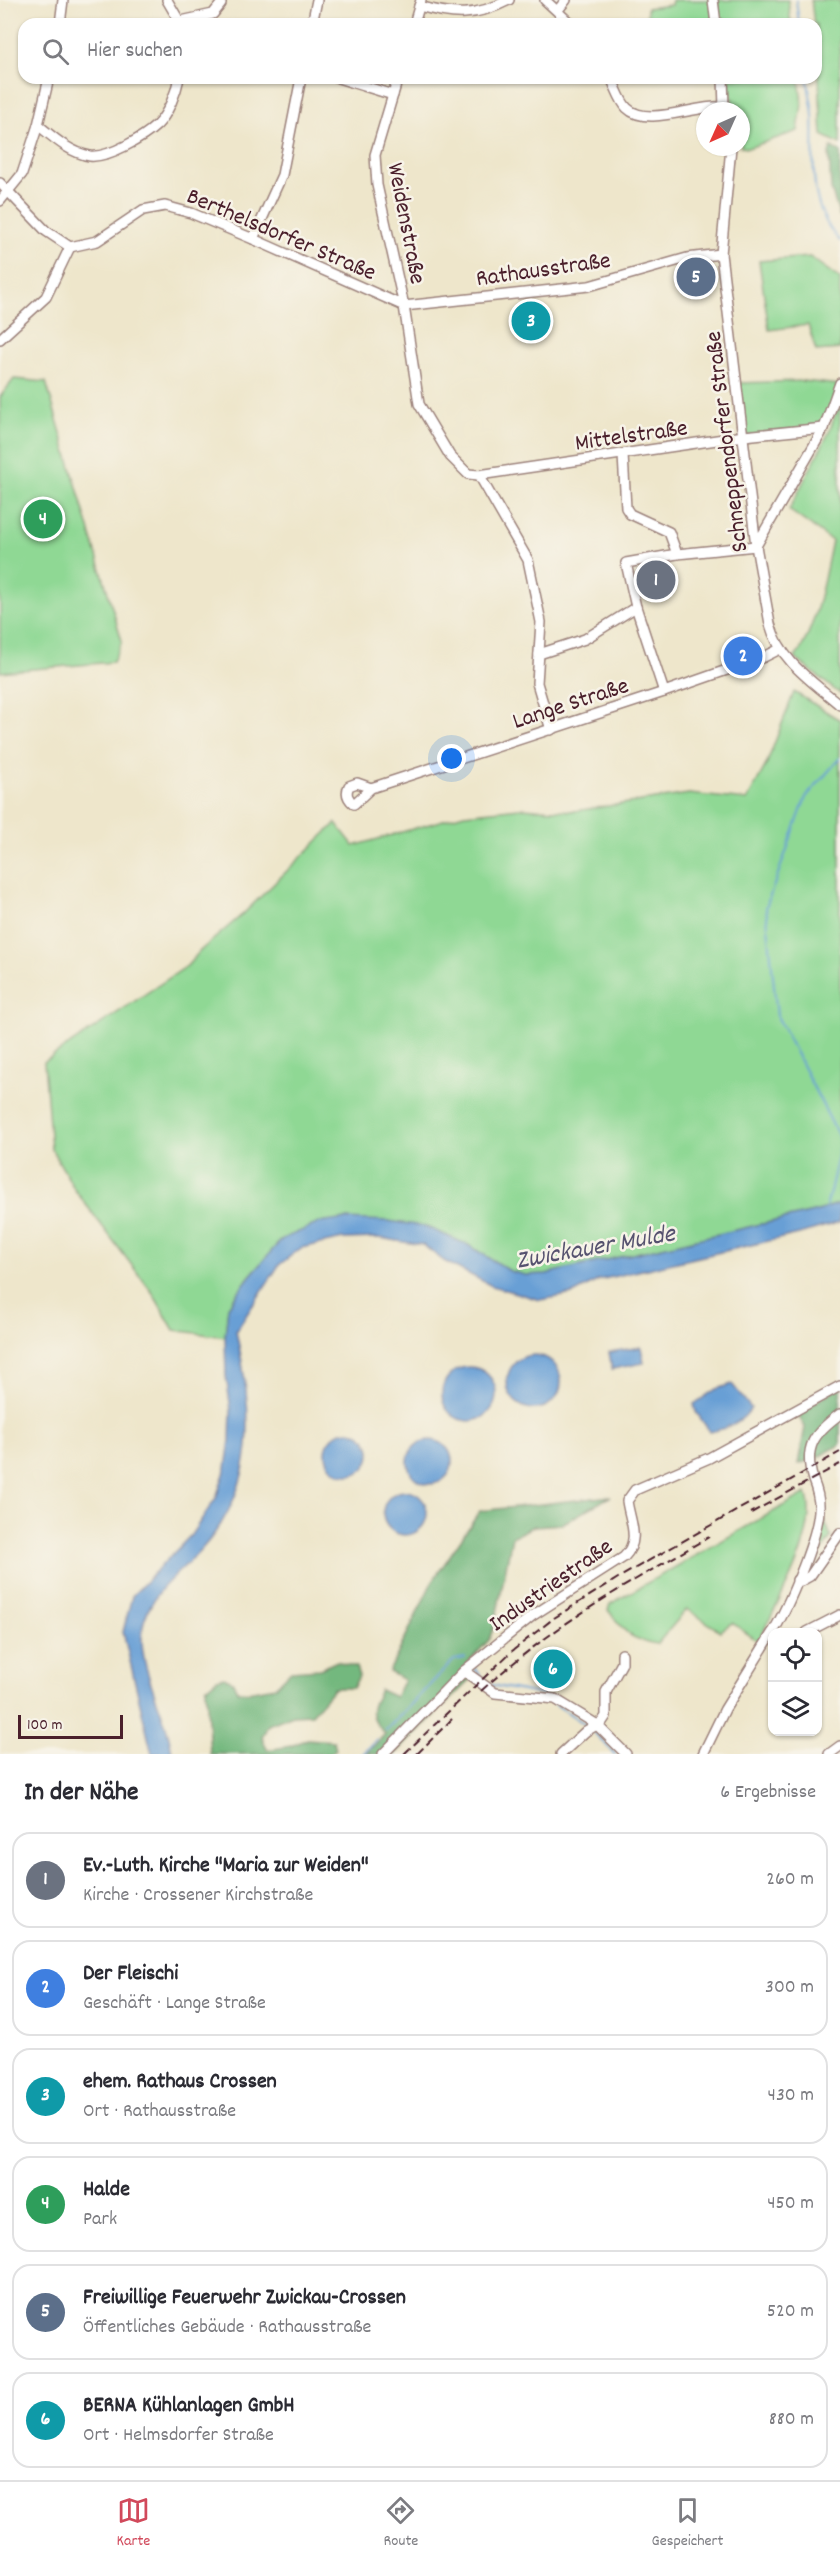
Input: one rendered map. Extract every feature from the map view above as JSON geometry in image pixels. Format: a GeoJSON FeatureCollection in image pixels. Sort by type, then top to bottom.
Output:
{"type":"FeatureCollection","features":[{"type":"Feature","properties":{"kind":"street"},"geometry":{"type":"LineString","coordinates":[[61,18],[63,0]]}},
{"type":"Feature","properties":{"kind":"street"},"geometry":{"type":"LineString","coordinates":[[167,0],[178,18]]}},
{"type":"Feature","properties":{"kind":"street"},"geometry":{"type":"LineString","coordinates":[[197,18],[213,14],[221,4],[221,0]]}},
{"type":"Feature","properties":{"kind":"street"},"geometry":{"type":"LineString","coordinates":[[313,18],[317,0]]}},
{"type":"Feature","properties":{"kind":"street"},"geometry":{"type":"LineString","coordinates":[[416,18],[420,3],[450,14],[477,13],[509,0]]}},
{"type":"Feature","properties":{"kind":"street"},"geometry":{"type":"LineString","coordinates":[[545,0],[565,18]]}},
{"type":"Feature","properties":{"kind":"street"},"geometry":{"type":"LineString","coordinates":[[558,10],[566,0]]}},
{"type":"Feature","properties":{"kind":"street"},"geometry":{"type":"LineString","coordinates":[[713,0],[715,18]]}},
{"type":"Feature","properties":{"kind":"street"},"geometry":{"type":"LineString","coordinates":[[0,201],[3,186],[22,174],[38,125],[48,84]]}},
{"type":"Feature","properties":{"kind":"street"},"geometry":{"type":"LineString","coordinates":[[38,125],[64,146],[91,156],[113,153],[158,124],[171,104],[177,84]]}},
{"type":"Feature","properties":{"kind":"street"},"geometry":{"type":"LineString","coordinates":[[253,239],[282,175],[301,84]]}},
{"type":"Feature","properties":{"kind":"street"},"geometry":{"type":"LineString","coordinates":[[357,84],[393,95]]}},
{"type":"Feature","properties":{"kind":"street","name":"Weidenstraße"},"geometry":{"type":"LineString","coordinates":[[396,84],[375,155],[377,185],[404,306],[419,404],[450,456],[468,474],[479,475]]}},
{"type":"Feature","properties":{"kind":"street"},"geometry":{"type":"LineString","coordinates":[[614,84],[627,108],[643,116],[696,108]]}},
{"type":"Feature","properties":{"kind":"street"},"geometry":{"type":"LineString","coordinates":[[723,84],[725,102]]}},
{"type":"Feature","properties":{"kind":"street","name":"Schneppendorfer Straße"},"geometry":{"type":"LineString","coordinates":[[730,156],[721,254],[756,546],[770,624],[780,649],[788,659],[840,705]]}},
{"type":"Feature","properties":{"kind":"street"},"geometry":{"type":"LineString","coordinates":[[0,339],[46,297],[70,247],[46,231],[3,186]]}},
{"type":"Feature","properties":{"kind":"street","name":"Berthelsdorfer Straße"},"geometry":{"type":"LineString","coordinates":[[70,247],[97,242],[142,210],[165,206],[190,213],[253,239],[404,306]]}},
{"type":"Feature","properties":{"kind":"street","name":"Rathausstraße"},"geometry":{"type":"LineString","coordinates":[[404,306],[589,286],[687,258],[721,254]]}},
{"type":"Feature","properties":{"kind":"street"},"geometry":{"type":"LineString","coordinates":[[664,692],[636,607],[626,563],[677,554],[756,546],[824,428],[840,383]]}},
{"type":"Feature","properties":{"kind":"street","name":"Mittelstraße"},"geometry":{"type":"LineString","coordinates":[[479,475],[744,436],[824,428]]}},
{"type":"Feature","properties":{"kind":"street"},"geometry":{"type":"LineString","coordinates":[[623,455],[626,508],[630,514],[669,532],[677,554]]}},
{"type":"Feature","properties":{"kind":"street"},"geometry":{"type":"LineString","coordinates":[[479,475],[528,560],[541,622],[537,683],[551,730]]}},
{"type":"Feature","properties":{"kind":"street"},"geometry":{"type":"LineString","coordinates":[[539,654],[585,639],[636,607]]}},
{"type":"Feature","properties":{"kind":"street","name":"Lange Straße"},"geometry":{"type":"LineString","coordinates":[[371,788],[664,692],[764,657],[780,649]]}},
{"type":"Feature","properties":{"kind":"street","name":"Industriestraße"},"geometry":{"type":"LineString","coordinates":[[383,1754],[464,1671],[532,1616],[632,1550],[635,1539],[627,1501],[634,1490],[709,1458],[840,1386]]}},
{"type":"Feature","properties":{"kind":"street"},"geometry":{"type":"LineString","coordinates":[[775,1628],[797,1580],[819,1511],[819,1498],[809,1466],[809,1452],[820,1428],[840,1414]]}},
{"type":"Feature","properties":{"kind":"street"},"geometry":{"type":"LineString","coordinates":[[797,1580],[801,1581],[810,1576],[840,1533]]}},
{"type":"Feature","properties":{"kind":"street"},"geometry":{"type":"LineString","coordinates":[[815,1628],[840,1615]]}},
{"type":"Feature","properties":{"kind":"street"},"geometry":{"type":"LineString","coordinates":[[703,1754],[725,1709],[768,1648]]}},
{"type":"Feature","properties":{"kind":"street"},"geometry":{"type":"LineString","coordinates":[[561,1754],[606,1716],[606,1692],[622,1663],[622,1654]]}},
{"type":"Feature","properties":{"kind":"street"},"geometry":{"type":"LineString","coordinates":[[464,1671],[490,1692],[555,1699],[626,1754]]}},
{"type":"Feature","properties":{"kind":"street"},"geometry":{"type":"LineString","coordinates":[[829,1754],[840,1746]]}},
{"type":"Feature","properties":{"kind":"green space"},"geometry":{"type":"Polygon","coordinates":[[[672,0],[711,0],[714,18],[647,18],[647,8],[671,5],[672,0]]]}},
{"type":"Feature","properties":{"kind":"green space"},"geometry":{"type":"Polygon","coordinates":[[[716,0],[788,0],[790,18],[719,18],[716,0]]]}},
{"type":"Feature","properties":{"kind":"green space"},"geometry":{"type":"Polygon","coordinates":[[[811,0],[840,0],[840,144],[822,135],[819,84],[822,84],[822,18],[813,18],[811,0]]]}},
{"type":"Feature","properties":{"kind":"green space"},"geometry":{"type":"Polygon","coordinates":[[[729,84],[800,84],[802,104],[798,131],[750,147],[750,102],[732,102],[729,84]]]}},
{"type":"Feature","properties":{"kind":"green space"},"geometry":{"type":"Polygon","coordinates":[[[831,147],[840,152],[840,217],[831,189],[829,153],[831,147]]]}},
{"type":"Feature","properties":{"kind":"green space"},"geometry":{"type":"Polygon","coordinates":[[[810,257],[840,279],[840,349],[816,351],[808,325],[769,330],[759,261],[810,257]]]}},
{"type":"Feature","properties":{"kind":"green space"},"geometry":{"type":"Polygon","coordinates":[[[14,379],[46,382],[122,641],[113,662],[0,672],[0,397],[14,379]]]}},
{"type":"Feature","properties":{"kind":"green space"},"geometry":{"type":"Polygon","coordinates":[[[803,381],[839,385],[824,428],[744,436],[738,383],[803,381]]]}},
{"type":"Feature","properties":{"kind":"green space"},"geometry":{"type":"Polygon","coordinates":[[[840,402],[840,694],[795,658],[803,646],[814,617],[832,541],[789,510],[829,432],[840,402]]]}},
{"type":"Feature","properties":{"kind":"green space"},"geometry":{"type":"Polygon","coordinates":[[[794,692],[840,720],[840,1203],[818,1211],[546,1274],[525,1275],[510,1271],[468,1245],[424,1226],[282,1239],[249,1277],[228,1307],[225,1337],[174,1330],[152,1292],[75,1190],[51,1148],[44,1062],[187,966],[201,950],[243,914],[336,823],[354,846],[464,814],[520,808],[575,811],[689,794],[747,800],[767,763],[794,692]]]}},
{"type":"Feature","properties":{"kind":"green space"},"geometry":{"type":"Polygon","coordinates":[[[840,1386],[840,1445],[814,1459],[798,1464],[805,1427],[797,1414],[840,1386]]]}},
{"type":"Feature","properties":{"kind":"green space"},"geometry":{"type":"Polygon","coordinates":[[[806,1493],[809,1509],[802,1547],[785,1589],[758,1641],[732,1623],[720,1631],[687,1609],[657,1644],[647,1642],[628,1634],[608,1610],[610,1604],[806,1493]]]}},
{"type":"Feature","properties":{"kind":"green space"},"geometry":{"type":"Polygon","coordinates":[[[611,1496],[562,1524],[534,1526],[512,1537],[495,1623],[489,1640],[466,1665],[475,1675],[395,1754],[366,1754],[385,1734],[375,1722],[372,1713],[376,1698],[380,1690],[395,1697],[404,1680],[389,1672],[432,1582],[480,1511],[611,1496]]]}},
{"type":"Feature","properties":{"kind":"green space"},"geometry":{"type":"Polygon","coordinates":[[[825,1521],[831,1537],[805,1574],[825,1521]]]}},
{"type":"Feature","properties":{"kind":"green space"},"geometry":{"type":"Polygon","coordinates":[[[337,1661],[356,1667],[359,1676],[353,1688],[334,1688],[312,1714],[293,1715],[268,1725],[262,1738],[268,1750],[291,1746],[307,1739],[334,1741],[336,1749],[330,1754],[210,1754],[206,1688],[217,1679],[224,1677],[232,1681],[237,1691],[247,1692],[275,1687],[291,1671],[320,1669],[337,1661]]]}},
{"type":"Feature","properties":{"kind":"water"},"geometry":{"type":"Polygon","coordinates":[[[840,1203],[840,1222],[799,1234],[599,1280],[573,1294],[540,1300],[492,1286],[444,1261],[423,1245],[379,1238],[343,1239],[301,1248],[279,1265],[236,1331],[246,1390],[248,1419],[247,1447],[242,1474],[233,1501],[219,1526],[200,1551],[160,1591],[144,1621],[143,1654],[172,1754],[152,1754],[123,1632],[132,1596],[191,1535],[216,1498],[226,1468],[230,1440],[231,1410],[226,1376],[225,1337],[228,1307],[249,1277],[282,1239],[319,1223],[346,1219],[388,1221],[424,1226],[468,1245],[510,1271],[525,1275],[546,1274],[818,1211],[840,1203]]]}},
{"type":"Feature","properties":{"kind":"water"},"geometry":{"type":"Polygon","coordinates":[[[641,1347],[644,1363],[612,1369],[609,1352],[641,1347]]]}},
{"type":"Feature","properties":{"kind":"water"},"geometry":{"type":"Polygon","coordinates":[[[534,1355],[544,1357],[553,1363],[559,1372],[561,1382],[559,1392],[553,1401],[544,1407],[534,1409],[524,1407],[515,1401],[509,1392],[507,1382],[509,1372],[515,1363],[524,1357],[534,1355]]]}},
{"type":"Feature","properties":{"kind":"water"},"geometry":{"type":"Polygon","coordinates":[[[469,1367],[479,1369],[488,1375],[494,1384],[496,1394],[494,1404],[488,1413],[479,1419],[469,1421],[459,1419],[450,1413],[444,1404],[442,1394],[444,1384],[450,1375],[459,1369],[469,1367]]]}},
{"type":"Feature","properties":{"kind":"water"},"geometry":{"type":"Polygon","coordinates":[[[732,1384],[751,1408],[733,1424],[710,1432],[696,1412],[694,1404],[716,1389],[732,1384]]]}},
{"type":"Feature","properties":{"kind":"water"},"geometry":{"type":"Polygon","coordinates":[[[348,1431],[357,1432],[364,1437],[369,1444],[369,1462],[364,1469],[357,1474],[348,1475],[339,1474],[332,1469],[327,1462],[326,1453],[327,1444],[332,1437],[339,1432],[348,1431]]]}},
{"type":"Feature","properties":{"kind":"water"},"geometry":{"type":"Polygon","coordinates":[[[430,1440],[439,1441],[446,1446],[451,1453],[451,1471],[446,1478],[439,1483],[430,1484],[421,1483],[414,1478],[409,1471],[408,1462],[409,1453],[414,1446],[421,1441],[430,1440]]]}},
{"type":"Feature","properties":{"kind":"water"},"geometry":{"type":"Polygon","coordinates":[[[405,1491],[414,1492],[421,1497],[426,1504],[426,1522],[421,1529],[414,1534],[405,1535],[396,1534],[389,1529],[384,1522],[383,1513],[384,1504],[389,1497],[396,1492],[405,1491]]]}},
{"type":"Feature","properties":{"kind":"waterway"},"geometry":{"type":"LineString","coordinates":[[796,0],[798,18]]}},
{"type":"Feature","properties":{"kind":"waterway"},"geometry":{"type":"LineString","coordinates":[[808,84],[813,116],[813,165],[817,197],[829,227],[840,241]]}},
{"type":"Feature","properties":{"kind":"waterway"},"geometry":{"type":"LineString","coordinates":[[840,758],[806,797],[766,907],[777,1016],[840,1139]]}},
{"type":"Feature","properties":{"kind":"waterway"},"geometry":{"type":"LineString","coordinates":[[826,1209],[840,1148]]}},
{"type":"Feature","properties":{"kind":"waterway"},"geometry":{"type":"LineString","coordinates":[[386,1730],[454,1660],[465,1658]]}},
{"type":"Feature","properties":{"kind":"waterway"},"geometry":{"type":"LineString","coordinates":[[474,1668],[486,1682]]}},
{"type":"Feature","properties":{"kind":"waterway"},"geometry":{"type":"LineString","coordinates":[[491,1685],[544,1695]]}},
{"type":"Feature","properties":{"kind":"waterway"},"geometry":{"type":"LineString","coordinates":[[555,1704],[588,1726]]}},
{"type":"Feature","properties":{"kind":"waterway"},"geometry":{"type":"LineString","coordinates":[[592,1730],[615,1754]]}},
{"type":"Feature","properties":{"kind":"waterway"},"geometry":{"type":"LineString","coordinates":[[363,1754],[377,1739]]}},
{"type":"Feature","properties":{"kind":"railway"},"geometry":{"type":"LineString","coordinates":[[404,1754],[511,1652],[554,1618],[618,1578],[840,1452]]}},
{"type":"Feature","properties":{"kind":"railway"},"geometry":{"type":"LineString","coordinates":[[751,1513],[840,1464]]}},
{"type":"Feature","properties":{"kind":"railway"},"geometry":{"type":"LineString","coordinates":[[481,1691],[535,1646],[590,1607],[709,1537]]}},
{"type":"Feature","properties":{"kind":"railway"},"geometry":{"type":"LineString","coordinates":[[417,1754],[453,1718]]}},
{"type":"Feature","properties":{"kind":"place","name":"Freiwillige Feuerwehr Zwickau-Crossen"},"geometry":{"type":"Point","coordinates":[696,277]}},
{"type":"Feature","properties":{"kind":"place","name":"ehem. Rathaus Crossen"},"geometry":{"type":"Point","coordinates":[531,321]}},
{"type":"Feature","properties":{"kind":"place","name":"Halde"},"geometry":{"type":"Point","coordinates":[43,519]}},
{"type":"Feature","properties":{"kind":"place","name":"Ev.-Luth. Kirche \"Maria zur Weiden\""},"geometry":{"type":"Point","coordinates":[656,580]}},
{"type":"Feature","properties":{"kind":"place","name":"Der Fleischi"},"geometry":{"type":"Point","coordinates":[743,656]}},
{"type":"Feature","properties":{"kind":"place","name":"BERNA Kühlanlagen GmbH"},"geometry":{"type":"Point","coordinates":[553,1669]}},
{"type":"Feature","properties":{"kind":"water label","name":"Zwickauer Mulde"},"geometry":{"type":"Point","coordinates":[595,1245]}}]}
